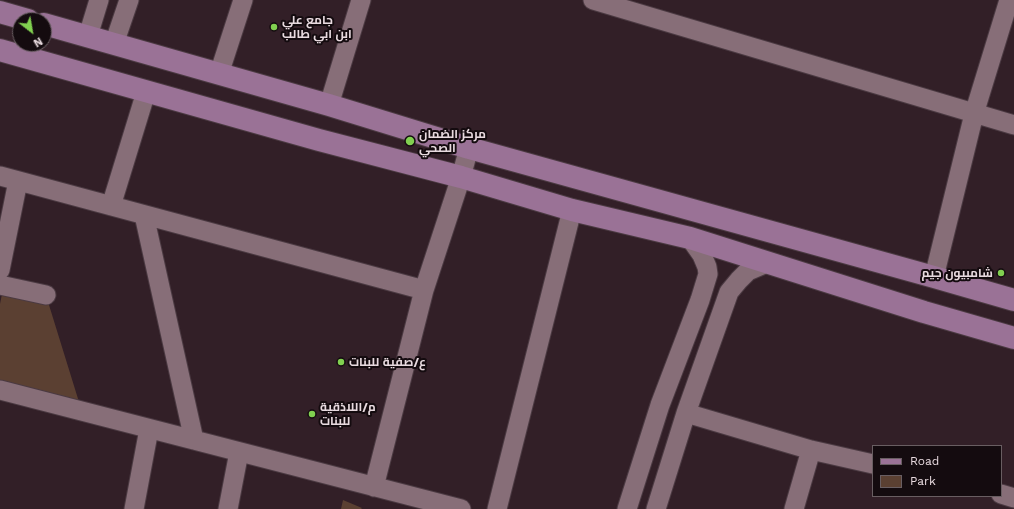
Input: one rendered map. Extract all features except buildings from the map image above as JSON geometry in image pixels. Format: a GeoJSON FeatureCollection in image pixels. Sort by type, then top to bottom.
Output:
{"type":"FeatureCollection","features":[{"type":"Feature","properties":{"kind":"main road"},"geometry":{"type":"LineString","coordinates":[[0,12],[12,15]]}},
{"type":"Feature","properties":{"kind":"main road"},"geometry":{"type":"LineString","coordinates":[[52,26],[329,105],[469,148],[1014,300]]}},
{"type":"Feature","properties":{"kind":"main road"},"geometry":{"type":"LineString","coordinates":[[0,50],[319,140],[461,177],[572,210],[690,238],[924,312],[1014,338]]}},
{"type":"Feature","properties":{"kind":"street"},"geometry":{"type":"LineString","coordinates":[[88,36],[99,0]]}},
{"type":"Feature","properties":{"kind":"street"},"geometry":{"type":"LineString","coordinates":[[114,44],[129,0]]}},
{"type":"Feature","properties":{"kind":"street"},"geometry":{"type":"LineString","coordinates":[[219,74],[243,0]]}},
{"type":"Feature","properties":{"kind":"street"},"geometry":{"type":"LineString","coordinates":[[329,105],[361,0]]}},
{"type":"Feature","properties":{"kind":"street"},"geometry":{"type":"LineString","coordinates":[[594,0],[1014,125]]}},
{"type":"Feature","properties":{"kind":"street"},"geometry":{"type":"LineString","coordinates":[[934,277],[974,114],[1009,0]]}},
{"type":"Feature","properties":{"kind":"street"},"geometry":{"type":"LineString","coordinates":[[111,206],[146,92]]}},
{"type":"Feature","properties":{"kind":"street"},"geometry":{"type":"LineString","coordinates":[[374,487],[424,290],[469,148]]}},
{"type":"Feature","properties":{"kind":"street"},"geometry":{"type":"LineString","coordinates":[[0,270],[9,178],[424,290]]}},
{"type":"Feature","properties":{"kind":"street"},"geometry":{"type":"LineString","coordinates":[[497,509],[572,210]]}},
{"type":"Feature","properties":{"kind":"street"},"geometry":{"type":"LineString","coordinates":[[144,215],[194,440]]}},
{"type":"Feature","properties":{"kind":"street"},"geometry":{"type":"LineString","coordinates":[[627,509],[660,405],[700,300],[708,274],[702,255],[690,238]]}},
{"type":"Feature","properties":{"kind":"street"},"geometry":{"type":"LineString","coordinates":[[656,509],[686,413],[722,307],[729,292],[748,271],[769,262]]}},
{"type":"Feature","properties":{"kind":"street"},"geometry":{"type":"LineString","coordinates":[[0,285],[46,295]]}},
{"type":"Feature","properties":{"kind":"street"},"geometry":{"type":"LineString","coordinates":[[700,300],[712,300],[722,307]]}},
{"type":"Feature","properties":{"kind":"street"},"geometry":{"type":"LineString","coordinates":[[0,390],[461,509]]}},
{"type":"Feature","properties":{"kind":"street"},"geometry":{"type":"LineString","coordinates":[[686,413],[811,450],[872,464]]}},
{"type":"Feature","properties":{"kind":"street"},"geometry":{"type":"LineString","coordinates":[[134,509],[149,429]]}},
{"type":"Feature","properties":{"kind":"street"},"geometry":{"type":"LineString","coordinates":[[794,509],[811,450]]}},
{"type":"Feature","properties":{"kind":"street"},"geometry":{"type":"LineString","coordinates":[[228,509],[239,452]]}},
{"type":"Feature","properties":{"kind":"street"},"geometry":{"type":"LineString","coordinates":[[1002,494],[1014,498]]}},
{"type":"Feature","properties":{"kind":"green space"},"geometry":{"type":"Polygon","coordinates":[[[2,294],[49,305],[79,402],[0,384],[0,304],[2,294]]]}},
{"type":"Feature","properties":{"kind":"green space"},"geometry":{"type":"Polygon","coordinates":[[[343,500],[362,508],[341,509],[343,500]]]}},
{"type":"Feature","properties":{"kind":"place","name":"جامع علي ابن ابي طالب"},"geometry":{"type":"Point","coordinates":[274,27]}},
{"type":"Feature","properties":{"kind":"place","name":"مركز الضمان الصحي"},"geometry":{"type":"Point","coordinates":[410,141]}},
{"type":"Feature","properties":{"kind":"place","name":"شامبيون جيم"},"geometry":{"type":"Point","coordinates":[1001,273]}},
{"type":"Feature","properties":{"kind":"place","name":"ع/صفية للبنات"},"geometry":{"type":"Point","coordinates":[341,362]}},
{"type":"Feature","properties":{"kind":"place","name":"م/اللاذقية للبنات"},"geometry":{"type":"Point","coordinates":[312,414]}}]}
